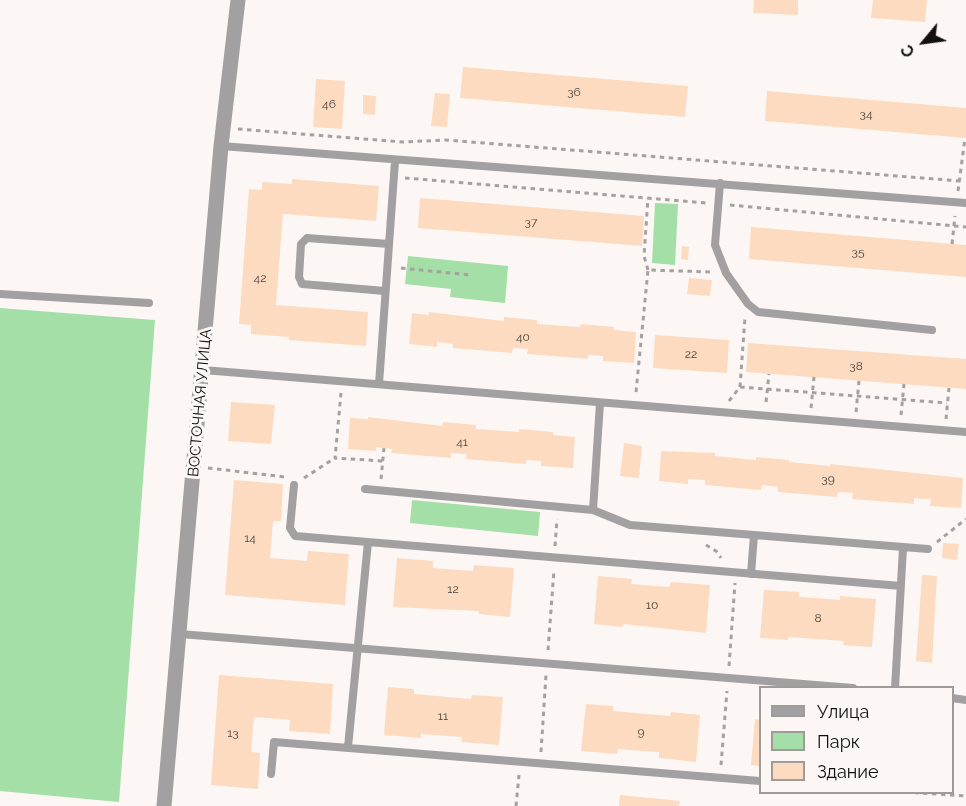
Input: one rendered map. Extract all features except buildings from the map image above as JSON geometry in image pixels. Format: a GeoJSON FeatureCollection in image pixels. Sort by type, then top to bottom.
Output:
{"type":"FeatureCollection","features":[{"type":"Feature","properties":{"kind":"street","name":"ВОСТОЧНАЯ УЛИЦА"},"geometry":{"type":"LineString","coordinates":[[164,806],[222,146],[238,0]]}},
{"type":"Feature","properties":{"kind":"lane"},"geometry":{"type":"LineString","coordinates":[[222,146],[966,203]]}},
{"type":"Feature","properties":{"kind":"lane"},"geometry":{"type":"LineString","coordinates":[[378,384],[395,161]]}},
{"type":"Feature","properties":{"kind":"lane"},"geometry":{"type":"LineString","coordinates":[[720,183],[715,244],[726,273],[748,304],[758,312],[932,330]]}},
{"type":"Feature","properties":{"kind":"lane"},"geometry":{"type":"LineString","coordinates":[[385,291],[302,284],[299,277],[301,244],[307,238],[389,244]]}},
{"type":"Feature","properties":{"kind":"lane"},"geometry":{"type":"LineString","coordinates":[[0,294],[148,303]]}},
{"type":"Feature","properties":{"kind":"lane"},"geometry":{"type":"LineString","coordinates":[[203,370],[966,432]]}},
{"type":"Feature","properties":{"kind":"lane"},"geometry":{"type":"LineString","coordinates":[[593,510],[600,403]]}},
{"type":"Feature","properties":{"kind":"lane"},"geometry":{"type":"LineString","coordinates":[[294,485],[290,528],[292,534],[901,586]]}},
{"type":"Feature","properties":{"kind":"lane"},"geometry":{"type":"LineString","coordinates":[[365,489],[593,510],[630,525],[928,549]]}},
{"type":"Feature","properties":{"kind":"lane"},"geometry":{"type":"LineString","coordinates":[[751,574],[754,535]]}},
{"type":"Feature","properties":{"kind":"lane"},"geometry":{"type":"LineString","coordinates":[[348,747],[368,542]]}},
{"type":"Feature","properties":{"kind":"lane"},"geometry":{"type":"LineString","coordinates":[[895,686],[903,548]]}},
{"type":"Feature","properties":{"kind":"lane"},"geometry":{"type":"LineString","coordinates":[[180,633],[841,686]]}},
{"type":"Feature","properties":{"kind":"lane"},"geometry":{"type":"LineString","coordinates":[[271,774],[274,742],[759,781]]}},
{"type":"Feature","properties":{"kind":"path"},"geometry":{"type":"LineString","coordinates":[[224,127],[403,142],[446,140],[960,181]]}},
{"type":"Feature","properties":{"kind":"path"},"geometry":{"type":"LineString","coordinates":[[402,177],[966,227]]}},
{"type":"Feature","properties":{"kind":"path"},"geometry":{"type":"LineString","coordinates":[[634,406],[648,270],[644,256],[648,198]]}},
{"type":"Feature","properties":{"kind":"path"},"geometry":{"type":"LineString","coordinates":[[387,267],[471,275]]}},
{"type":"Feature","properties":{"kind":"path"},"geometry":{"type":"LineString","coordinates":[[648,270],[726,273]]}},
{"type":"Feature","properties":{"kind":"path"},"geometry":{"type":"LineString","coordinates":[[720,413],[740,387],[745,314],[748,304]]}},
{"type":"Feature","properties":{"kind":"path"},"geometry":{"type":"LineString","coordinates":[[765,417],[769,374]]}},
{"type":"Feature","properties":{"kind":"path"},"geometry":{"type":"LineString","coordinates":[[810,420],[814,377]]}},
{"type":"Feature","properties":{"kind":"path"},"geometry":{"type":"LineString","coordinates":[[335,458],[343,381]]}},
{"type":"Feature","properties":{"kind":"path"},"geometry":{"type":"LineString","coordinates":[[855,423],[859,381]]}},
{"type":"Feature","properties":{"kind":"path"},"geometry":{"type":"LineString","coordinates":[[900,427],[904,384]]}},
{"type":"Feature","properties":{"kind":"path"},"geometry":{"type":"LineString","coordinates":[[740,387],[947,403]]}},
{"type":"Feature","properties":{"kind":"path"},"geometry":{"type":"LineString","coordinates":[[945,431],[949,387]]}},
{"type":"Feature","properties":{"kind":"path"},"geometry":{"type":"LineString","coordinates":[[380,490],[384,448]]}},
{"type":"Feature","properties":{"kind":"path"},"geometry":{"type":"LineString","coordinates":[[195,466],[284,477],[294,485],[335,458],[383,461]]}},
{"type":"Feature","properties":{"kind":"path"},"geometry":{"type":"LineString","coordinates":[[540,763],[558,507]]}},
{"type":"Feature","properties":{"kind":"path"},"geometry":{"type":"LineString","coordinates":[[928,549],[966,519]]}},
{"type":"Feature","properties":{"kind":"path"},"geometry":{"type":"LineString","coordinates":[[691,530],[699,543],[716,550],[724,571]]}},
{"type":"Feature","properties":{"kind":"path"},"geometry":{"type":"LineString","coordinates":[[516,806],[520,761]]}},
{"type":"Feature","properties":{"kind":"path"},"geometry":{"type":"LineString","coordinates":[[936,794],[966,796]]}},
{"type":"Feature","properties":{"kind":"green space"},"geometry":{"type":"Polygon","coordinates":[[[655,203],[678,204],[675,265],[652,263],[655,203]]]}},
{"type":"Feature","properties":{"kind":"green space"},"geometry":{"type":"Polygon","coordinates":[[[408,256],[508,266],[505,303],[450,297],[451,289],[405,284],[408,256]]]}},
{"type":"Feature","properties":{"kind":"green space"},"geometry":{"type":"Polygon","coordinates":[[[0,308],[155,320],[119,802],[0,791],[0,308]]]}},
{"type":"Feature","properties":{"kind":"green space"},"geometry":{"type":"Polygon","coordinates":[[[412,500],[540,512],[538,536],[410,523],[412,500]]]}}]}
